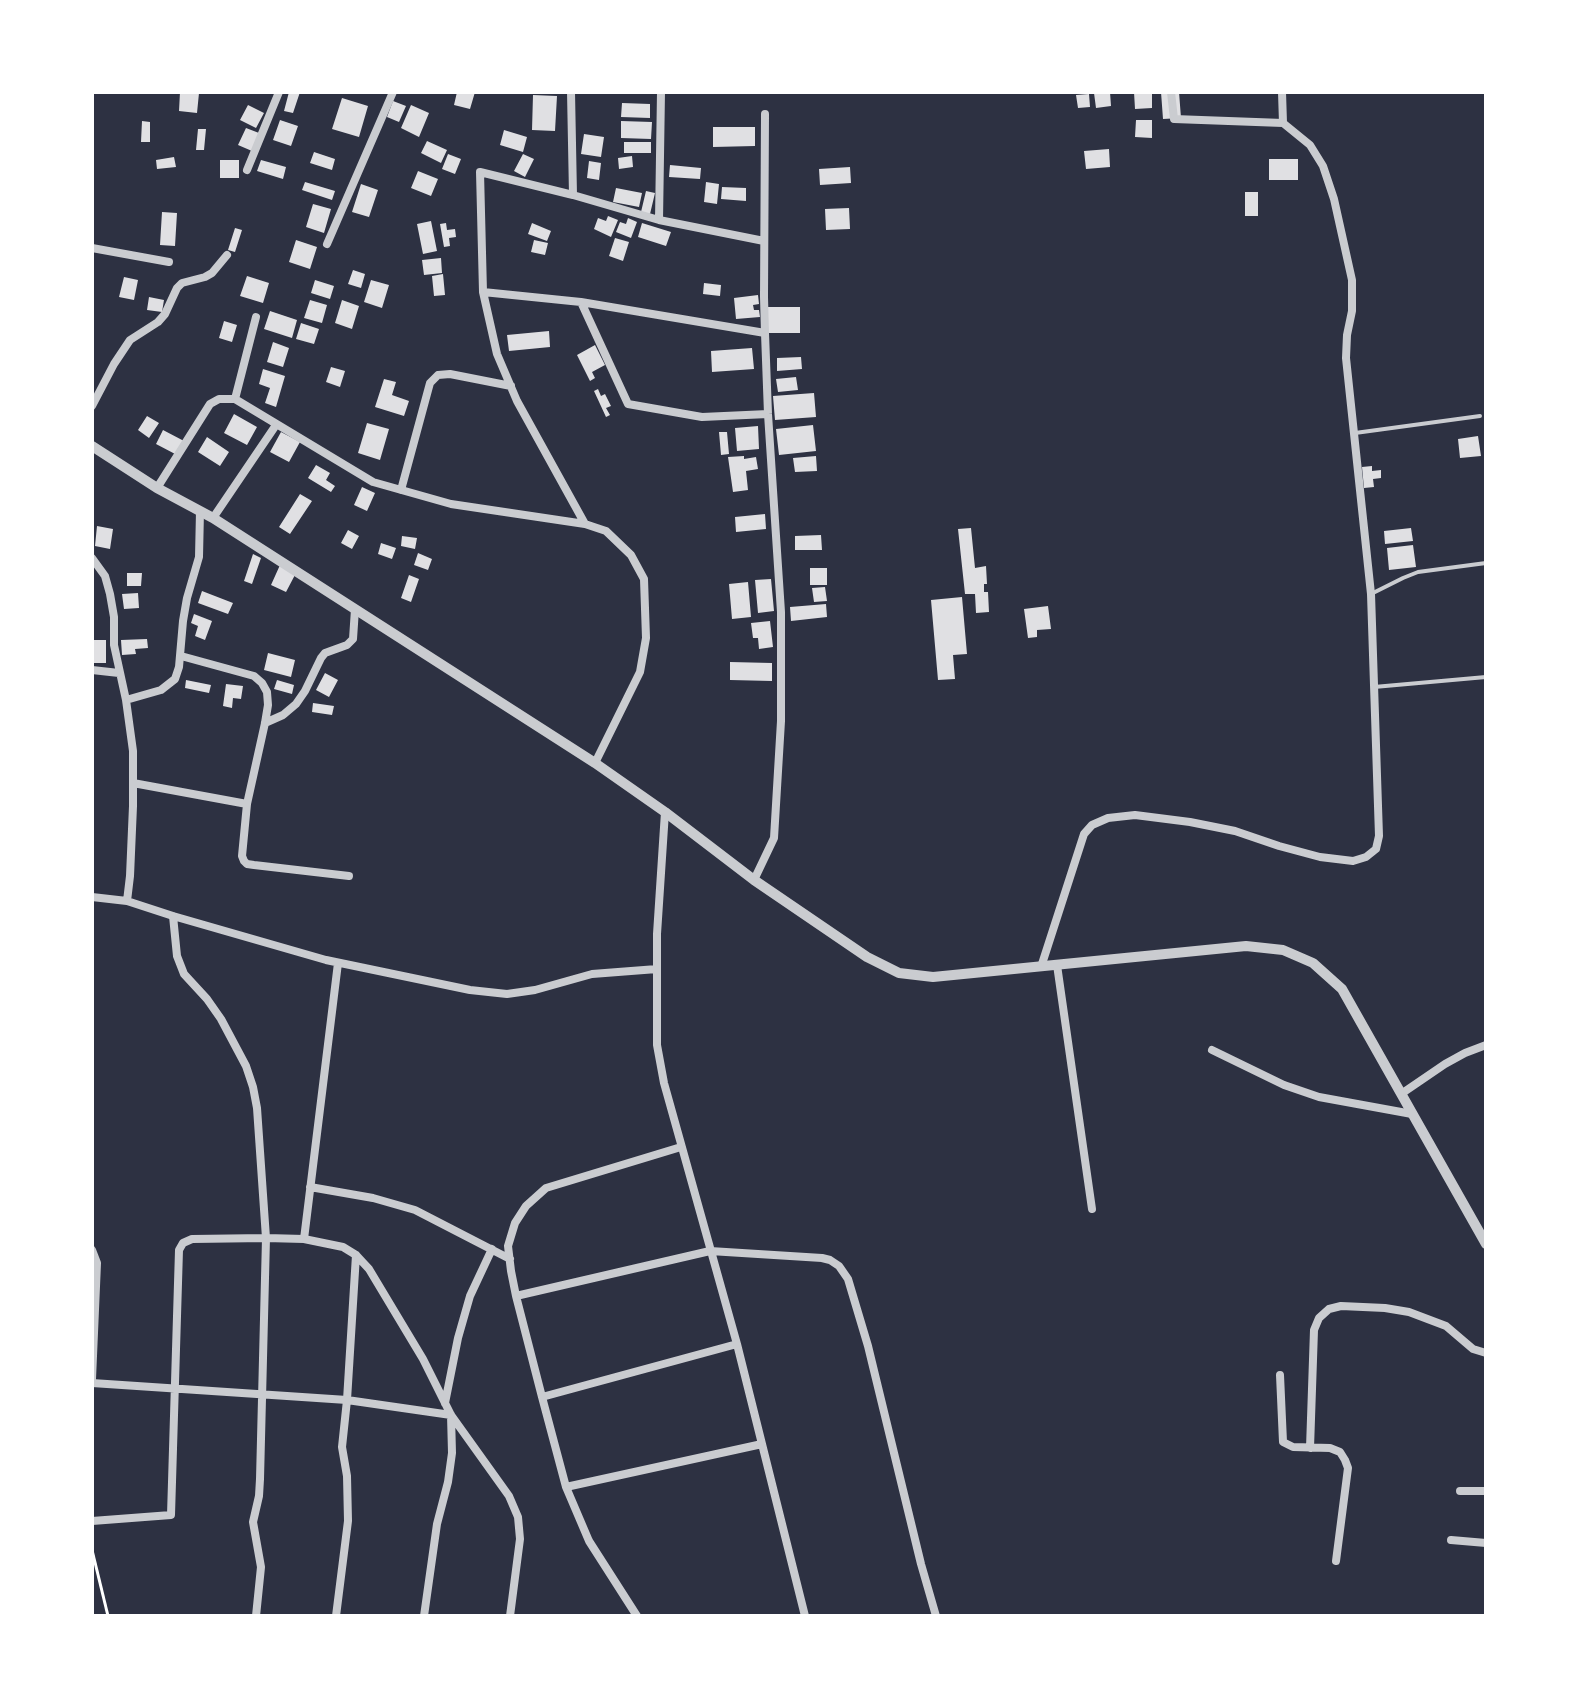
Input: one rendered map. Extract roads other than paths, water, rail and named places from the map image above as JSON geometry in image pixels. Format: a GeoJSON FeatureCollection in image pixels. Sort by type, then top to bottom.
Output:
{"type":"FeatureCollection","features":[{"type":"Feature","properties":{"kind":"street"},"geometry":{"type":"LineString","coordinates":[[247,170],[279,92]]}},
{"type":"Feature","properties":{"kind":"street"},"geometry":{"type":"LineString","coordinates":[[327,244],[393,92]]}},
{"type":"Feature","properties":{"kind":"street"},"geometry":{"type":"LineString","coordinates":[[571,92],[573,195]]}},
{"type":"Feature","properties":{"kind":"street"},"geometry":{"type":"LineString","coordinates":[[659,220],[661,92]]}},
{"type":"Feature","properties":{"kind":"street"},"geometry":{"type":"LineString","coordinates":[[1041,967],[1084,834],[1092,825],[1108,818],[1135,815],[1190,822],[1235,831],[1320,857],[1353,861],[1366,857],[1376,849],[1379,836],[1371,594],[1346,358],[1352,280],[1346,247],[1323,166],[1310,145],[1283,123],[1174,119],[1171,92]]}},
{"type":"Feature","properties":{"kind":"street"},"geometry":{"type":"LineString","coordinates":[[1282,92],[1283,123]]}},
{"type":"Feature","properties":{"kind":"street"},"geometry":{"type":"LineString","coordinates":[[754,880],[774,838],[781,721],[781,612],[765,333],[765,114]]}},
{"type":"Feature","properties":{"kind":"street"},"geometry":{"type":"LineString","coordinates":[[585,524],[497,354],[483,292],[480,172],[659,220],[764,241]]}},
{"type":"Feature","properties":{"kind":"street"},"geometry":{"type":"LineString","coordinates":[[92,248],[169,262]]}},
{"type":"Feature","properties":{"kind":"street"},"geometry":{"type":"LineString","coordinates":[[92,406],[130,340],[158,322],[182,283],[212,273],[227,255]]}},
{"type":"Feature","properties":{"kind":"street"},"geometry":{"type":"LineString","coordinates":[[483,292],[581,302],[765,333]]}},
{"type":"Feature","properties":{"kind":"street"},"geometry":{"type":"LineString","coordinates":[[581,302],[628,404],[702,417],[768,414]]}},
{"type":"Feature","properties":{"kind":"street"},"geometry":{"type":"LineString","coordinates":[[235,399],[256,317]]}},
{"type":"Feature","properties":{"kind":"street"},"geometry":{"type":"LineString","coordinates":[[401,490],[430,383],[438,375],[450,374],[511,386]]}},
{"type":"Feature","properties":{"kind":"street"},"geometry":{"type":"LineString","coordinates":[[157,488],[210,404],[219,399],[235,399],[373,482],[451,504],[585,524],[606,531],[631,555],[644,579],[646,638],[640,672],[595,763]]}},
{"type":"Feature","properties":{"kind":"street"},"geometry":{"type":"LineString","coordinates":[[213,518],[276,425]]}},
{"type":"Feature","properties":{"kind":"street"},"geometry":{"type":"LineString","coordinates":[[92,446],[157,488],[213,518],[595,763],[754,880],[867,957],[899,973],[933,977],[1246,946],[1283,950],[1313,963],[1342,989],[1486,1244]]}},
{"type":"Feature","properties":{"kind":"street"},"geometry":{"type":"LineString","coordinates":[[126,700],[161,690],[175,679],[181,656],[187,598],[199,557],[200,511]]}},
{"type":"Feature","properties":{"kind":"street"},"geometry":{"type":"LineString","coordinates":[[92,558],[105,576],[110,594],[114,645],[133,751],[127,901]]}},
{"type":"Feature","properties":{"kind":"street"},"geometry":{"type":"LineString","coordinates":[[265,723],[283,715],[296,704],[325,653],[347,645],[353,639],[355,609]]}},
{"type":"Feature","properties":{"kind":"street"},"geometry":{"type":"LineString","coordinates":[[181,656],[254,676],[267,692],[265,723],[247,804],[244,861],[247,864],[349,876]]}},
{"type":"Feature","properties":{"kind":"street"},"geometry":{"type":"LineString","coordinates":[[92,670],[119,673]]}},
{"type":"Feature","properties":{"kind":"street"},"geometry":{"type":"LineString","coordinates":[[133,783],[247,804]]}},
{"type":"Feature","properties":{"kind":"street"},"geometry":{"type":"LineString","coordinates":[[665,812],[657,969],[657,1045],[664,1083],[737,1344],[805,1616]]}},
{"type":"Feature","properties":{"kind":"street"},"geometry":{"type":"LineString","coordinates":[[92,897],[127,901],[338,963],[470,990],[507,994],[535,990],[592,974],[657,969]]}},
{"type":"Feature","properties":{"kind":"street"},"geometry":{"type":"LineString","coordinates":[[173,916],[177,956],[184,974],[221,1019],[246,1066],[257,1108],[266,1238],[260,1488],[253,1522],[261,1567],[256,1616]]}},
{"type":"Feature","properties":{"kind":"street"},"geometry":{"type":"LineString","coordinates":[[304,1239],[338,963]]}},
{"type":"Feature","properties":{"kind":"street"},"geometry":{"type":"LineString","coordinates":[[1057,965],[1092,1209]]}},
{"type":"Feature","properties":{"kind":"street"},"geometry":{"type":"LineString","coordinates":[[1401,1094],[1445,1064],[1486,1045]]}},
{"type":"Feature","properties":{"kind":"street"},"geometry":{"type":"LineString","coordinates":[[1212,1050],[1284,1085],[1319,1097],[1412,1114]]}},
{"type":"Feature","properties":{"kind":"street"},"geometry":{"type":"LineString","coordinates":[[637,1616],[589,1541],[566,1487],[516,1296],[508,1246],[515,1223],[526,1206],[546,1188],[681,1147]]}},
{"type":"Feature","properties":{"kind":"street"},"geometry":{"type":"LineString","coordinates":[[310,1187],[373,1198],[415,1210],[510,1259]]}},
{"type":"Feature","properties":{"kind":"street"},"geometry":{"type":"LineString","coordinates":[[92,1521],[171,1515],[179,1250],[183,1243],[192,1239],[266,1238],[304,1239],[343,1247],[369,1269],[423,1359],[451,1415],[509,1496],[518,1517],[520,1539],[510,1616]]}},
{"type":"Feature","properties":{"kind":"street"},"geometry":{"type":"LineString","coordinates":[[445,1403],[470,1296],[492,1249]]}},
{"type":"Feature","properties":{"kind":"street"},"geometry":{"type":"LineString","coordinates":[[92,1250],[97,1263],[92,1381],[347,1400],[451,1415]]}},
{"type":"Feature","properties":{"kind":"street"},"geometry":{"type":"LineString","coordinates":[[516,1296],[710,1251],[822,1258],[839,1266],[848,1279],[868,1346],[936,1616]]}},
{"type":"Feature","properties":{"kind":"street"},"geometry":{"type":"LineString","coordinates":[[336,1616],[348,1521],[347,1476],[342,1447],[356,1255]]}},
{"type":"Feature","properties":{"kind":"street"},"geometry":{"type":"LineString","coordinates":[[1310,1448],[1314,1330],[1319,1318],[1329,1309],[1341,1306],[1409,1312],[1446,1326],[1473,1349],[1486,1353]]}},
{"type":"Feature","properties":{"kind":"street"},"geometry":{"type":"LineString","coordinates":[[542,1397],[737,1344]]}},
{"type":"Feature","properties":{"kind":"street"},"geometry":{"type":"LineString","coordinates":[[1280,1375],[1283,1442],[1293,1447],[1330,1448],[1340,1452],[1348,1468],[1336,1561]]}},
{"type":"Feature","properties":{"kind":"street"},"geometry":{"type":"LineString","coordinates":[[424,1616],[437,1524],[450,1468],[451,1415]]}},
{"type":"Feature","properties":{"kind":"street"},"geometry":{"type":"LineString","coordinates":[[566,1487],[762,1444]]}},
{"type":"Feature","properties":{"kind":"street"},"geometry":{"type":"LineString","coordinates":[[1460,1491],[1486,1491]]}},
{"type":"Feature","properties":{"kind":"street"},"geometry":{"type":"LineString","coordinates":[[1451,1540],[1486,1543]]}},
{"type":"Feature","properties":{"kind":"lane"},"geometry":{"type":"LineString","coordinates":[[1355,433],[1480,416]]}},
{"type":"Feature","properties":{"kind":"lane"},"geometry":{"type":"LineString","coordinates":[[1371,594],[1418,572],[1486,563]]}},
{"type":"Feature","properties":{"kind":"lane"},"geometry":{"type":"LineString","coordinates":[[1374,687],[1486,677]]}}]}
